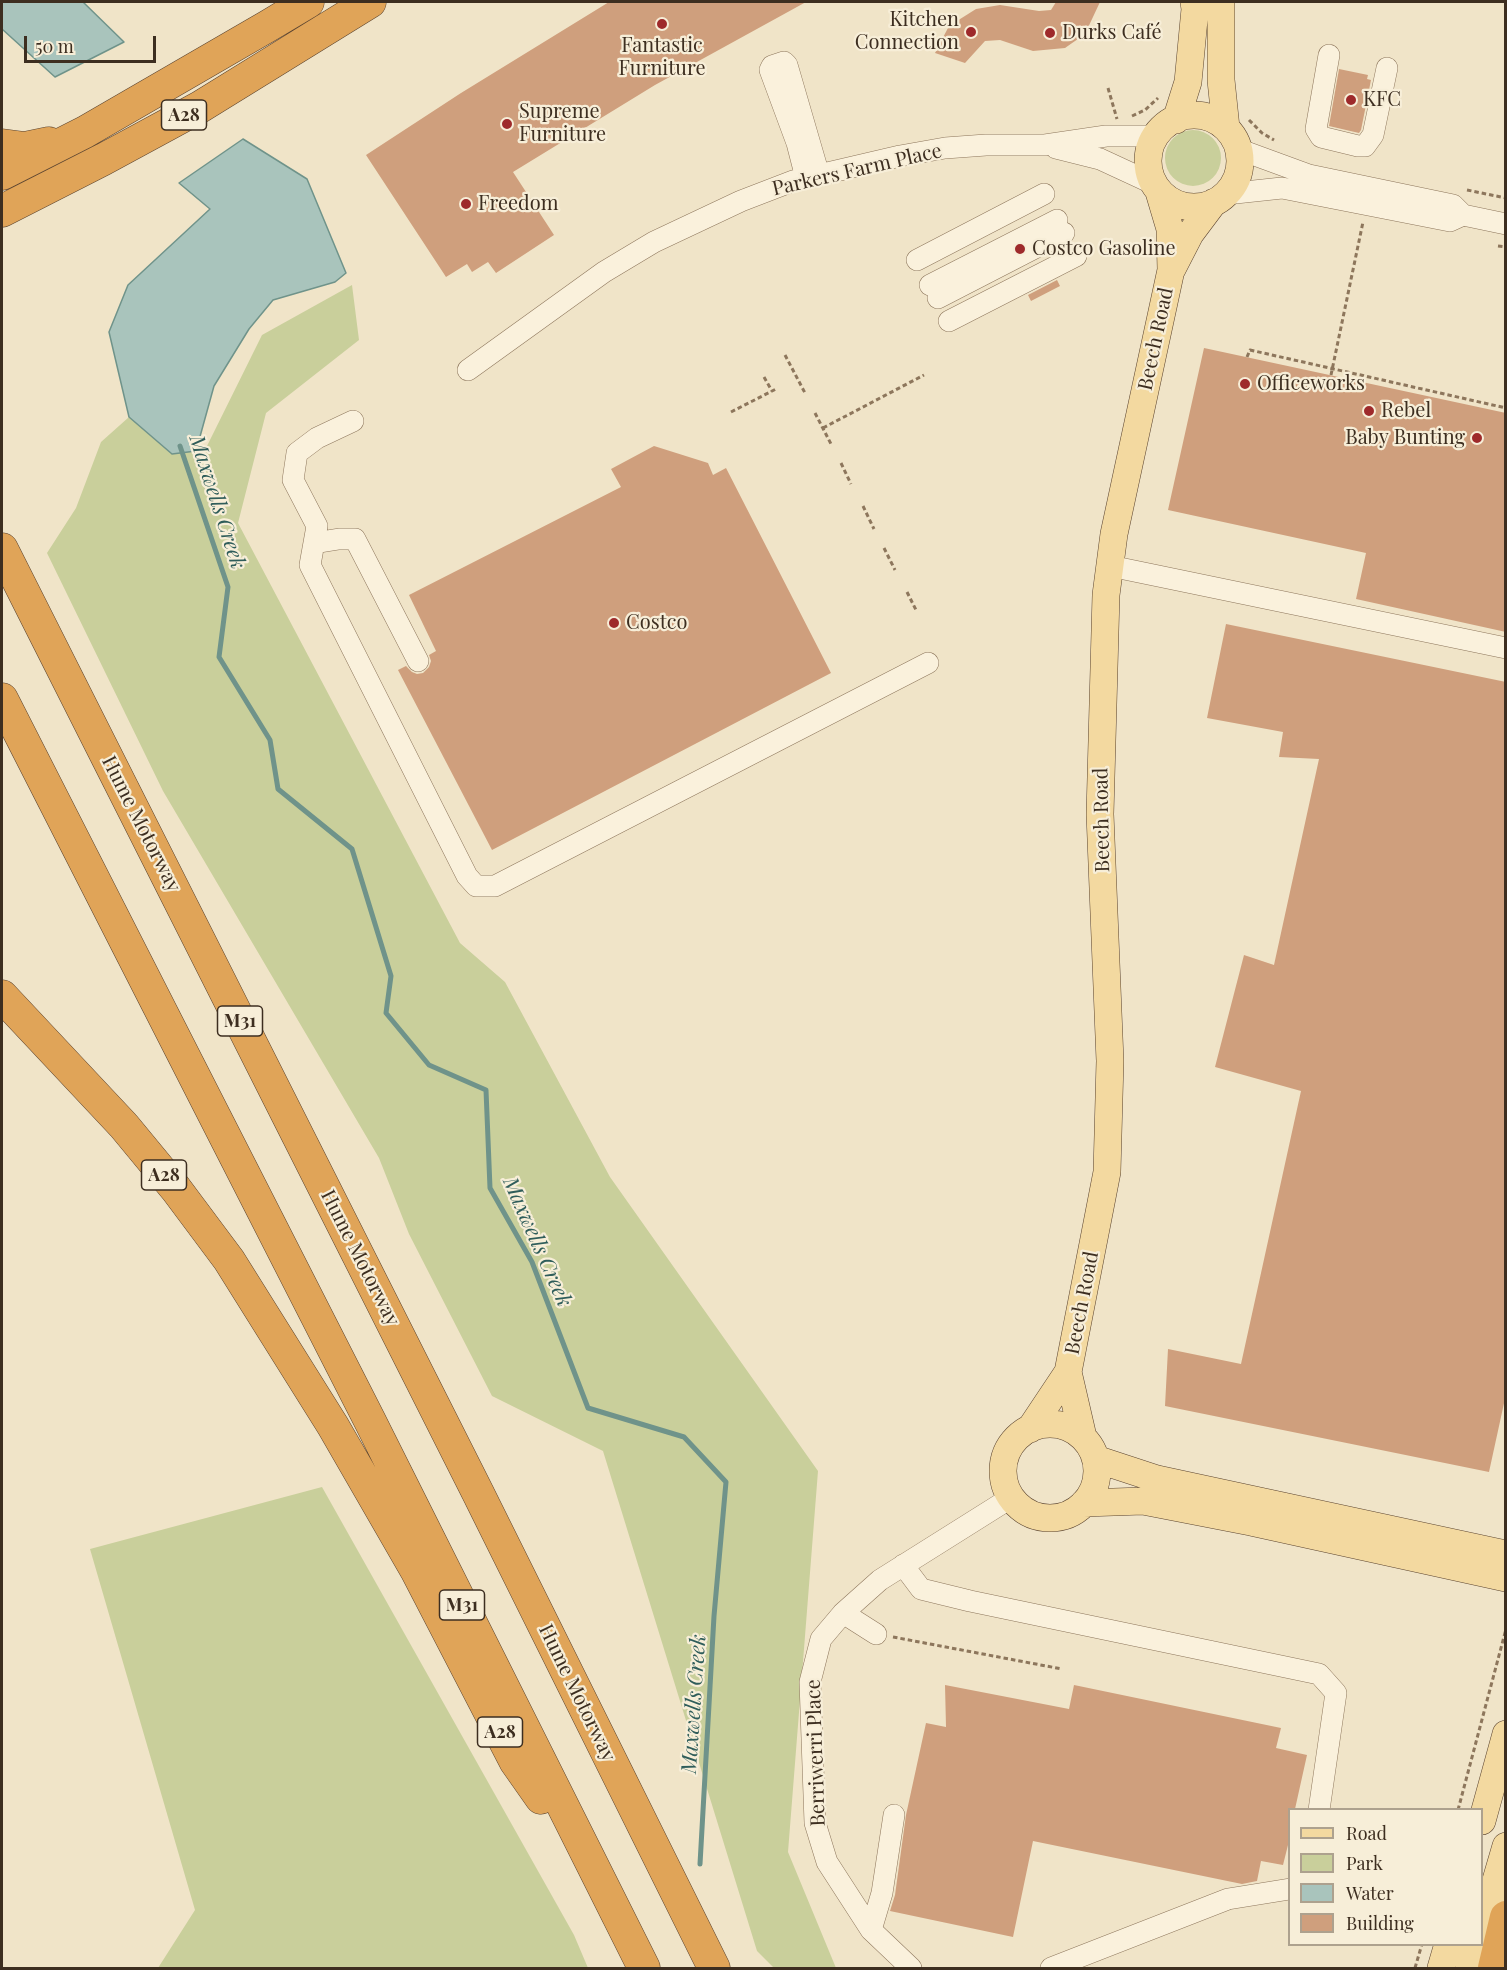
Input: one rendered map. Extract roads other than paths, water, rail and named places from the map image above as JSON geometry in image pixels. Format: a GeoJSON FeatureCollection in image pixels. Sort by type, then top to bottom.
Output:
{"type":"FeatureCollection","features":[{"type":"Feature","properties":{"kind":"highway","name":"A28"},"geometry":{"type":"LineString","coordinates":[[2,174],[84,132],[308,2]]}},
{"type":"Feature","properties":{"kind":"highway","name":"A28"},"geometry":{"type":"LineString","coordinates":[[2,211],[104,159],[200,106],[370,2]]}},
{"type":"Feature","properties":{"kind":"highway"},"geometry":{"type":"LineString","coordinates":[[2,145],[25,148],[45,145],[84,132]]}},
{"type":"Feature","properties":{"kind":"highway","name":"Hume Motorway"},"geometry":{"type":"LineString","coordinates":[[2,549],[473,1482],[714,1968]]}},
{"type":"Feature","properties":{"kind":"highway","name":"M31"},"geometry":{"type":"LineString","coordinates":[[2,699],[375,1431],[644,1968]]}},
{"type":"Feature","properties":{"kind":"highway","name":"A28"},"geometry":{"type":"LineString","coordinates":[[2,996],[124,1126],[230,1260],[333,1426],[416,1570],[515,1761],[601,1882]]}},
{"type":"Feature","properties":{"kind":"highway"},"geometry":{"type":"LineString","coordinates":[[1494,1968],[1506,1917]]}},
{"type":"Feature","properties":{"kind":"main road"},"geometry":{"type":"LineString","coordinates":[[1176,120],[1188,82],[1194,2]]}},
{"type":"Feature","properties":{"kind":"main road"},"geometry":{"type":"LineString","coordinates":[[1221,2],[1221,80],[1237,131],[1240,165],[1235,181],[1220,198],[1195,207],[1175,203],[1156,188],[1149,172],[1150,148],[1155,136],[1167,123],[1185,115],[1206,117],[1237,131]]}},
{"type":"Feature","properties":{"kind":"main road","name":"Beech Road"},"geometry":{"type":"LineString","coordinates":[[1030,1429],[1068,1372],[1107,1172],[1110,1062],[1100,814],[1106,595],[1114,534],[1171,270],[1170,229],[1156,188]]}},
{"type":"Feature","properties":{"kind":"main road","name":"Beech Road"},"geometry":{"type":"LineString","coordinates":[[1171,270],[1190,234],[1220,198]]}},
{"type":"Feature","properties":{"kind":"main road","name":"Beech Road"},"geometry":{"type":"LineString","coordinates":[[1068,1372],[1083,1437]]}},
{"type":"Feature","properties":{"kind":"main road"},"geometry":{"type":"LineString","coordinates":[[1043,1424],[1057,1424],[1071,1428],[1091,1447],[1096,1460],[1095,1483],[1084,1503],[1073,1512],[1060,1517],[1047,1518],[1021,1508],[1012,1497],[1005,1483],[1004,1467],[1008,1452],[1017,1438],[1030,1429],[1043,1424]]}},
{"type":"Feature","properties":{"kind":"main road"},"geometry":{"type":"LineString","coordinates":[[1096,1460],[1157,1479],[1506,1554]]}},
{"type":"Feature","properties":{"kind":"main road"},"geometry":{"type":"LineString","coordinates":[[1084,1503],[1143,1501],[1251,1522],[1506,1578]]}},
{"type":"Feature","properties":{"kind":"main road"},"geometry":{"type":"LineString","coordinates":[[1483,1817],[1506,1734]]}},
{"type":"Feature","properties":{"kind":"main road"},"geometry":{"type":"LineString","coordinates":[[1483,1925],[1506,1846]]}},
{"type":"Feature","properties":{"kind":"main road"},"geometry":{"type":"LineString","coordinates":[[1442,1968],[1448,1946]]}},
{"type":"Feature","properties":{"kind":"main road"},"geometry":{"type":"LineString","coordinates":[[1469,1968],[1475,1946]]}},
{"type":"Feature","properties":{"kind":"street"},"geometry":{"type":"LineString","coordinates":[[1329,56],[1316,129],[1321,137],[1358,146],[1365,146],[1373,135],[1387,68]]}},
{"type":"Feature","properties":{"kind":"street"},"geometry":{"type":"LineString","coordinates":[[1237,131],[1310,175],[1454,205],[1463,215],[1506,224]]}},
{"type":"Feature","properties":{"kind":"street","name":"Parkers Farm Place"},"geometry":{"type":"LineString","coordinates":[[468,370],[604,272],[654,242],[741,201],[793,181],[945,148],[1045,145],[1106,136],[1155,136]]}},
{"type":"Feature","properties":{"kind":"street","name":"Parkers Farm Place"},"geometry":{"type":"LineString","coordinates":[[1045,145],[1100,159],[1156,188]]}},
{"type":"Feature","properties":{"kind":"street"},"geometry":{"type":"LineString","coordinates":[[1220,198],[1282,188],[1450,221],[1463,215]]}},
{"type":"Feature","properties":{"kind":"street"},"geometry":{"type":"LineString","coordinates":[[1060,226],[934,291],[1060,226]]}},
{"type":"Feature","properties":{"kind":"street"},"geometry":{"type":"LineString","coordinates":[[353,421],[317,438],[297,453],[293,480],[317,526],[310,566],[467,876],[476,886],[495,886],[928,663]]}},
{"type":"Feature","properties":{"kind":"street"},"geometry":{"type":"LineString","coordinates":[[314,543],[355,539],[418,661]]}},
{"type":"Feature","properties":{"kind":"street"},"geometry":{"type":"LineString","coordinates":[[1110,566],[1506,648]]}},
{"type":"Feature","properties":{"kind":"street","name":"Berriwerri Place"},"geometry":{"type":"LineString","coordinates":[[911,1968],[871,1930],[827,1863],[815,1822],[810,1682],[821,1640],[843,1612],[880,1580],[1012,1497]]}},
{"type":"Feature","properties":{"kind":"street"},"geometry":{"type":"LineString","coordinates":[[903,1565],[921,1589],[1319,1674],[1336,1693],[1319,1808]]}},
{"type":"Feature","properties":{"kind":"street"},"geometry":{"type":"LineString","coordinates":[[843,1612],[876,1634]]}},
{"type":"Feature","properties":{"kind":"street"},"geometry":{"type":"LineString","coordinates":[[871,1930],[882,1893],[894,1815]]}},
{"type":"Feature","properties":{"kind":"street"},"geometry":{"type":"LineString","coordinates":[[1051,1968],[1228,1899],[1288,1889]]}},
{"type":"Feature","properties":{"kind":"water"},"geometry":{"type":"Polygon","coordinates":[[[2,2],[83,2],[124,42],[55,77],[2,29],[2,2]]]}},
{"type":"Feature","properties":{"kind":"water"},"geometry":{"type":"Polygon","coordinates":[[[243,139],[307,179],[346,273],[335,282],[273,300],[249,329],[214,386],[196,451],[172,454],[129,417],[109,332],[128,285],[210,209],[179,183],[243,139]]]}},
{"type":"Feature","properties":{"kind":"waterway","name":"Maxwells Creek"},"geometry":{"type":"LineString","coordinates":[[180,446],[228,587],[219,657],[270,740],[278,789],[352,849],[391,976],[386,1013],[429,1065],[486,1090],[490,1188],[532,1262],[588,1408],[684,1437],[726,1482],[714,1616],[700,1864]]}},
{"type":"Feature","properties":{"kind":"place","name":"Fantastic Furniture"},"geometry":{"type":"Point","coordinates":[662,24]}},
{"type":"Feature","properties":{"kind":"place","name":"Kitchen Connection"},"geometry":{"type":"Point","coordinates":[971,32]}},
{"type":"Feature","properties":{"kind":"place","name":"Durks Café"},"geometry":{"type":"Point","coordinates":[1050,33]}},
{"type":"Feature","properties":{"kind":"place","name":"KFC"},"geometry":{"type":"Point","coordinates":[1351,100]}},
{"type":"Feature","properties":{"kind":"place","name":"Supreme Furniture"},"geometry":{"type":"Point","coordinates":[507,124]}},
{"type":"Feature","properties":{"kind":"place","name":"Freedom"},"geometry":{"type":"Point","coordinates":[466,204]}},
{"type":"Feature","properties":{"kind":"place","name":"Costco Gasoline"},"geometry":{"type":"Point","coordinates":[1020,249]}},
{"type":"Feature","properties":{"kind":"place","name":"Officeworks"},"geometry":{"type":"Point","coordinates":[1245,384]}},
{"type":"Feature","properties":{"kind":"place","name":"Rebel"},"geometry":{"type":"Point","coordinates":[1369,411]}},
{"type":"Feature","properties":{"kind":"place","name":"Baby Bunting"},"geometry":{"type":"Point","coordinates":[1477,438]}},
{"type":"Feature","properties":{"kind":"place","name":"Costco"},"geometry":{"type":"Point","coordinates":[614,623]}}]}
